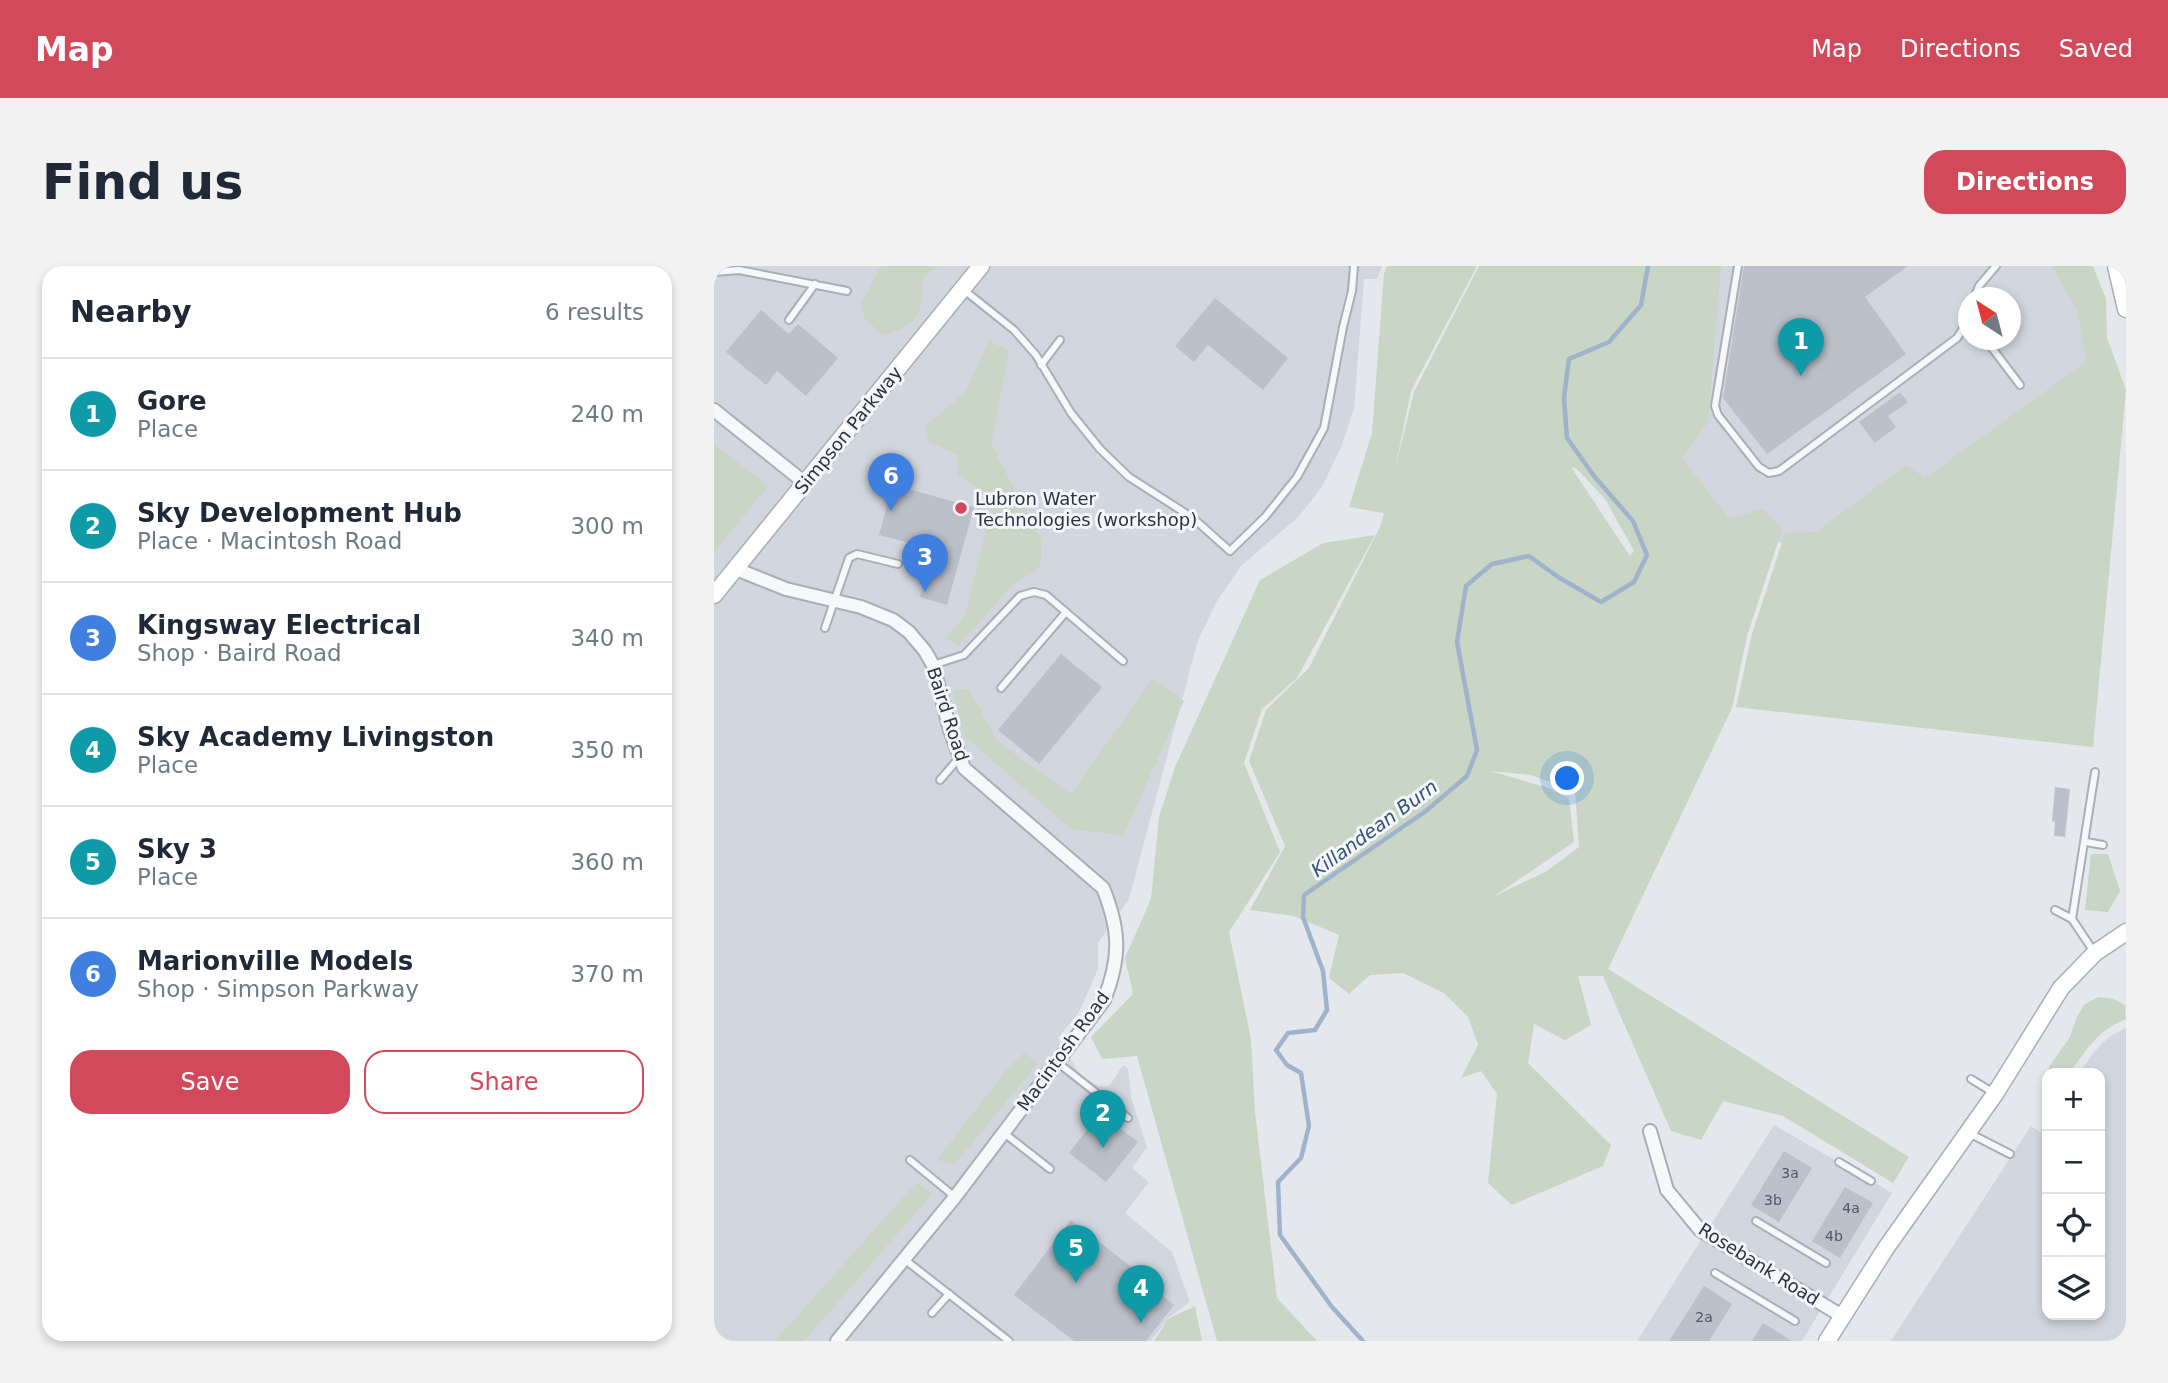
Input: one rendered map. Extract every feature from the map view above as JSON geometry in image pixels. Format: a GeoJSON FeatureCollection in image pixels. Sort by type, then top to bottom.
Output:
{"type":"FeatureCollection","features":[{"type":"Feature","properties":{"kind":"main road","name":"Simpson Parkway"},"geometry":{"type":"LineString","coordinates":[[714,595],[981,266]]}},
{"type":"Feature","properties":{"kind":"main road"},"geometry":{"type":"LineString","coordinates":[[2116,266],[2126,309]]}},
{"type":"Feature","properties":{"kind":"main road"},"geometry":{"type":"LineString","coordinates":[[1827,1341],[1886,1248],[1995,1094],[2062,988],[2095,953],[2126,932]]}},
{"type":"Feature","properties":{"kind":"street"},"geometry":{"type":"LineString","coordinates":[[715,413],[805,482]]}},
{"type":"Feature","properties":{"kind":"street","name":"Baird Road"},"geometry":{"type":"LineString","coordinates":[[736,569],[786,589],[860,607],[893,620],[909,632],[933,665],[964,768],[1070,857]]}},
{"type":"Feature","properties":{"kind":"street","name":"Macintosh Road"},"geometry":{"type":"LineString","coordinates":[[837,1341],[956,1197],[1104,1000],[1115,973],[1117,944],[1114,914],[1103,888],[1070,857]]}},
{"type":"Feature","properties":{"kind":"street","name":"Rosebank Road"},"geometry":{"type":"LineString","coordinates":[[1650,1131],[1667,1189],[1700,1230],[1842,1316]]}},
{"type":"Feature","properties":{"kind":"lane"},"geometry":{"type":"LineString","coordinates":[[962,289],[1014,330],[1100,449],[1129,477],[1193,518],[1230,551],[1265,517],[1297,477],[1324,428],[1352,291],[1354,266]]}},
{"type":"Feature","properties":{"kind":"lane"},"geometry":{"type":"LineString","coordinates":[[1738,266],[1715,406],[1718,415],[1759,467],[1769,473],[1779,471],[1958,337]]}},
{"type":"Feature","properties":{"kind":"lane"},"geometry":{"type":"LineString","coordinates":[[1979,287],[1996,266]]}},
{"type":"Feature","properties":{"kind":"lane"},"geometry":{"type":"LineString","coordinates":[[714,272],[739,270],[847,291]]}},
{"type":"Feature","properties":{"kind":"lane"},"geometry":{"type":"LineString","coordinates":[[789,320],[815,284]]}},
{"type":"Feature","properties":{"kind":"lane"},"geometry":{"type":"LineString","coordinates":[[1041,365],[1060,340]]}},
{"type":"Feature","properties":{"kind":"lane"},"geometry":{"type":"LineString","coordinates":[[1994,350],[2020,384]]}},
{"type":"Feature","properties":{"kind":"lane"},"geometry":{"type":"LineString","coordinates":[[825,628],[849,558],[857,554],[898,564]]}},
{"type":"Feature","properties":{"kind":"lane"},"geometry":{"type":"LineString","coordinates":[[933,665],[964,655],[1020,596],[1034,592],[1046,595],[1123,661]]}},
{"type":"Feature","properties":{"kind":"lane"},"geometry":{"type":"LineString","coordinates":[[1001,688],[1066,612]]}},
{"type":"Feature","properties":{"kind":"lane"},"geometry":{"type":"LineString","coordinates":[[940,780],[959,758]]}},
{"type":"Feature","properties":{"kind":"lane"},"geometry":{"type":"LineString","coordinates":[[2072,919],[2095,772]]}},
{"type":"Feature","properties":{"kind":"lane"},"geometry":{"type":"LineString","coordinates":[[2085,842],[2103,845]]}},
{"type":"Feature","properties":{"kind":"lane"},"geometry":{"type":"LineString","coordinates":[[2055,910],[2072,919],[2095,953]]}},
{"type":"Feature","properties":{"kind":"lane"},"geometry":{"type":"LineString","coordinates":[[1057,1062],[1128,1118]]}},
{"type":"Feature","properties":{"kind":"lane"},"geometry":{"type":"LineString","coordinates":[[1971,1079],[1995,1094]]}},
{"type":"Feature","properties":{"kind":"lane"},"geometry":{"type":"LineString","coordinates":[[1004,1133],[1050,1169]]}},
{"type":"Feature","properties":{"kind":"lane"},"geometry":{"type":"LineString","coordinates":[[1969,1133],[2010,1154]]}},
{"type":"Feature","properties":{"kind":"lane"},"geometry":{"type":"LineString","coordinates":[[910,1160],[956,1197]]}},
{"type":"Feature","properties":{"kind":"lane"},"geometry":{"type":"LineString","coordinates":[[1839,1162],[1871,1181]]}},
{"type":"Feature","properties":{"kind":"lane"},"geometry":{"type":"LineString","coordinates":[[1756,1221],[1826,1263]]}},
{"type":"Feature","properties":{"kind":"lane"},"geometry":{"type":"LineString","coordinates":[[904,1259],[1009,1341]]}},
{"type":"Feature","properties":{"kind":"lane"},"geometry":{"type":"LineString","coordinates":[[1715,1272],[1795,1321]]}},
{"type":"Feature","properties":{"kind":"lane"},"geometry":{"type":"LineString","coordinates":[[932,1312],[949,1294]]}},
{"type":"Feature","properties":{"kind":"shaded area"},"geometry":{"type":"Polygon","coordinates":[[[714,266],[1382,266],[1377,279],[1364,279],[1354,409],[1341,447],[1322,487],[1298,517],[1241,566],[1217,601],[1198,640],[1129,899],[1098,943],[1098,969],[1079,1012],[1058,1038],[1079,1073],[1088,1081],[1103,1087],[1109,1086],[1123,1065],[1128,1068],[1131,1097],[1147,1147],[1132,1168],[1149,1182],[1125,1213],[1172,1252],[1190,1302],[1169,1317],[1151,1341],[714,1341],[714,266]]]}},
{"type":"Feature","properties":{"kind":"shaded area"},"geometry":{"type":"Polygon","coordinates":[[[1684,266],[2068,266],[2096,352],[2074,383],[1911,526],[1788,546],[1686,503],[1638,432],[1684,266]]]}},
{"type":"Feature","properties":{"kind":"shaded area"},"geometry":{"type":"Polygon","coordinates":[[[2126,1028],[2126,1341],[1891,1341],[2031,1126],[2040,1132],[2042,1129],[2042,1320],[2105,1320],[2105,1068],[2083,1068],[2109,1037],[2126,1028]]]}},
{"type":"Feature","properties":{"kind":"shaded area"},"geometry":{"type":"Polygon","coordinates":[[[1774,1125],[1892,1193],[1802,1341],[1637,1341],[1774,1125]]]}},
{"type":"Feature","properties":{"kind":"green space"},"geometry":{"type":"Polygon","coordinates":[[[881,266],[940,266],[923,276],[917,316],[906,326],[883,335],[865,319],[861,304],[881,266]]]}},
{"type":"Feature","properties":{"kind":"green space"},"geometry":{"type":"Polygon","coordinates":[[[1387,266],[1477,266],[1411,391],[1395,469],[1414,392],[1479,266],[1721,266],[1708,422],[1682,458],[1729,518],[1764,509],[1782,530],[1747,636],[1732,708],[1608,969],[1909,1157],[1893,1183],[1783,1116],[1723,1101],[1701,1140],[1671,1131],[1603,976],[1578,976],[1591,1025],[1565,1040],[1534,1024],[1528,1063],[1611,1145],[1603,1166],[1512,1205],[1488,1183],[1497,1094],[1481,1071],[1461,1078],[1478,1045],[1468,1017],[1444,993],[1403,973],[1370,975],[1349,994],[1329,978],[1339,935],[1294,916],[1250,910],[1285,846],[1249,761],[1266,710],[1309,668],[1380,527],[1384,513],[1349,507],[1372,433],[1384,273],[1387,266]],[[1571,467],[1630,556],[1634,551],[1605,499],[1576,468],[1571,467]],[[1490,771],[1549,788],[1569,798],[1574,842],[1493,897],[1547,871],[1579,847],[1575,791],[1531,775],[1490,771]]]}},
{"type":"Feature","properties":{"kind":"green space"},"geometry":{"type":"Polygon","coordinates":[[[2051,266],[2093,266],[2106,299],[2107,338],[2126,390],[2093,747],[1736,707],[1752,634],[1785,533],[1816,532],[1906,465],[1925,478],[2086,362],[2077,309],[2051,266]]]}},
{"type":"Feature","properties":{"kind":"green space"},"geometry":{"type":"Polygon","coordinates":[[[989,341],[1009,351],[991,444],[1041,539],[1041,563],[1034,573],[1016,581],[959,645],[946,638],[965,615],[994,498],[958,475],[958,455],[929,442],[925,427],[966,391],[989,341]]]}},
{"type":"Feature","properties":{"kind":"green space"},"geometry":{"type":"Polygon","coordinates":[[[714,444],[768,486],[714,553],[714,444]]]}},
{"type":"Feature","properties":{"kind":"green space"},"geometry":{"type":"Polygon","coordinates":[[[1375,535],[1297,678],[1262,709],[1244,763],[1280,852],[1229,932],[1251,1039],[1255,1112],[1277,1298],[1317,1341],[1217,1341],[1137,1056],[1102,1059],[1091,1037],[1133,994],[1125,958],[1151,899],[1159,817],[1175,767],[1260,580],[1323,543],[1375,535]]]}},
{"type":"Feature","properties":{"kind":"green space"},"geometry":{"type":"Polygon","coordinates":[[[1153,678],[1184,701],[1123,835],[1071,829],[964,736],[953,690],[969,689],[997,741],[1071,794],[1153,678]]]}},
{"type":"Feature","properties":{"kind":"green space"},"geometry":{"type":"Polygon","coordinates":[[[2091,854],[2108,854],[2120,891],[2108,912],[2085,910],[2091,854]]]}},
{"type":"Feature","properties":{"kind":"green space"},"geometry":{"type":"Polygon","coordinates":[[[2098,997],[2113,999],[2125,1005],[2126,1019],[2100,1035],[2074,1068],[2049,1068],[2070,1037],[2084,1005],[2098,997]]]}},
{"type":"Feature","properties":{"kind":"green space"},"geometry":{"type":"Polygon","coordinates":[[[1024,1053],[1038,1063],[955,1164],[937,1160],[1006,1070],[1024,1053]]]}},
{"type":"Feature","properties":{"kind":"green space"},"geometry":{"type":"Polygon","coordinates":[[[917,1182],[932,1194],[804,1341],[775,1341],[917,1182]]]}},
{"type":"Feature","properties":{"kind":"green space"},"geometry":{"type":"Polygon","coordinates":[[[1195,1306],[1202,1341],[1154,1341],[1168,1319],[1195,1306]]]}},
{"type":"Feature","properties":{"kind":"building"},"geometry":{"type":"Polygon","coordinates":[[[1744,266],[1908,266],[1865,297],[1906,354],[1767,454],[1723,398],[1744,266]]]}},
{"type":"Feature","properties":{"kind":"building"},"geometry":{"type":"Polygon","coordinates":[[[1215,298],[1288,358],[1263,390],[1208,345],[1194,362],[1175,346],[1215,298]]]}},
{"type":"Feature","properties":{"kind":"building"},"geometry":{"type":"Polygon","coordinates":[[[761,310],[789,334],[798,324],[838,358],[806,396],[777,371],[766,385],[726,352],[761,310]]]}},
{"type":"Feature","properties":{"kind":"building"},"geometry":{"type":"Polygon","coordinates":[[[1900,392],[1908,402],[1888,416],[1896,427],[1875,443],[1859,422],[1900,392]]]}},
{"type":"Feature","properties":{"kind":"building"},"geometry":{"type":"Polygon","coordinates":[[[893,485],[974,507],[947,605],[920,597],[933,549],[879,535],[893,485]]]}},
{"type":"Feature","properties":{"kind":"building"},"geometry":{"type":"Polygon","coordinates":[[[1061,654],[1102,687],[1039,764],[998,730],[1061,654]]]}},
{"type":"Feature","properties":{"kind":"building"},"geometry":{"type":"Polygon","coordinates":[[[2055,787],[2070,789],[2065,837],[2054,836],[2055,822],[2052,821],[2055,787]]]}},
{"type":"Feature","properties":{"kind":"building"},"geometry":{"type":"Polygon","coordinates":[[[1100,1113],[1138,1142],[1106,1182],[1069,1153],[1100,1113]]]}},
{"type":"Feature","properties":{"kind":"building"},"geometry":{"type":"Polygon","coordinates":[[[1784,1151],[1812,1168],[1779,1222],[1751,1205],[1784,1151]]]}},
{"type":"Feature","properties":{"kind":"building"},"geometry":{"type":"Polygon","coordinates":[[[1845,1187],[1873,1203],[1840,1258],[1812,1241],[1845,1187]]]}},
{"type":"Feature","properties":{"kind":"building"},"geometry":{"type":"Polygon","coordinates":[[[1071,1220],[1138,1272],[1136,1275],[1174,1305],[1146,1341],[1074,1341],[1014,1295],[1071,1220]]]}},
{"type":"Feature","properties":{"kind":"building"},"geometry":{"type":"Polygon","coordinates":[[[1704,1286],[1732,1304],[1709,1341],[1669,1341],[1704,1286]]]}},
{"type":"Feature","properties":{"kind":"building"},"geometry":{"type":"Polygon","coordinates":[[[1763,1323],[1792,1341],[1752,1341],[1763,1323]]]}},
{"type":"Feature","properties":{"kind":"waterway","name":"Killandean Burn"},"geometry":{"type":"LineString","coordinates":[[1363,1341],[1332,1307],[1280,1235],[1278,1182],[1301,1158],[1309,1126],[1301,1073],[1287,1065],[1276,1050],[1288,1033],[1315,1030],[1327,1010],[1323,971],[1303,917],[1304,895],[1426,811],[1467,776],[1477,750],[1457,642],[1466,586],[1492,564],[1529,556],[1601,602],[1634,582],[1647,555],[1633,521],[1594,476],[1567,438],[1564,398],[1569,359],[1609,342],[1641,305],[1648,266]]}},
{"type":"Feature","properties":{"kind":"place","name":"Gore"},"geometry":{"type":"Point","coordinates":[1801,376]}},
{"type":"Feature","properties":{"kind":"place","name":"Lubron Water Technologies (workshop)"},"geometry":{"type":"Point","coordinates":[961,508]}},
{"type":"Feature","properties":{"kind":"place","name":"Marionville Models"},"geometry":{"type":"Point","coordinates":[891,511]}},
{"type":"Feature","properties":{"kind":"place","name":"Kingsway Electrical"},"geometry":{"type":"Point","coordinates":[925,592]}},
{"type":"Feature","properties":{"kind":"place","name":"Sky Development Hub"},"geometry":{"type":"Point","coordinates":[1103,1148]}},
{"type":"Feature","properties":{"kind":"place","name":"Sky 3"},"geometry":{"type":"Point","coordinates":[1076,1283]}},
{"type":"Feature","properties":{"kind":"place","name":"Sky Academy Livingston"},"geometry":{"type":"Point","coordinates":[1141,1323]}}]}
